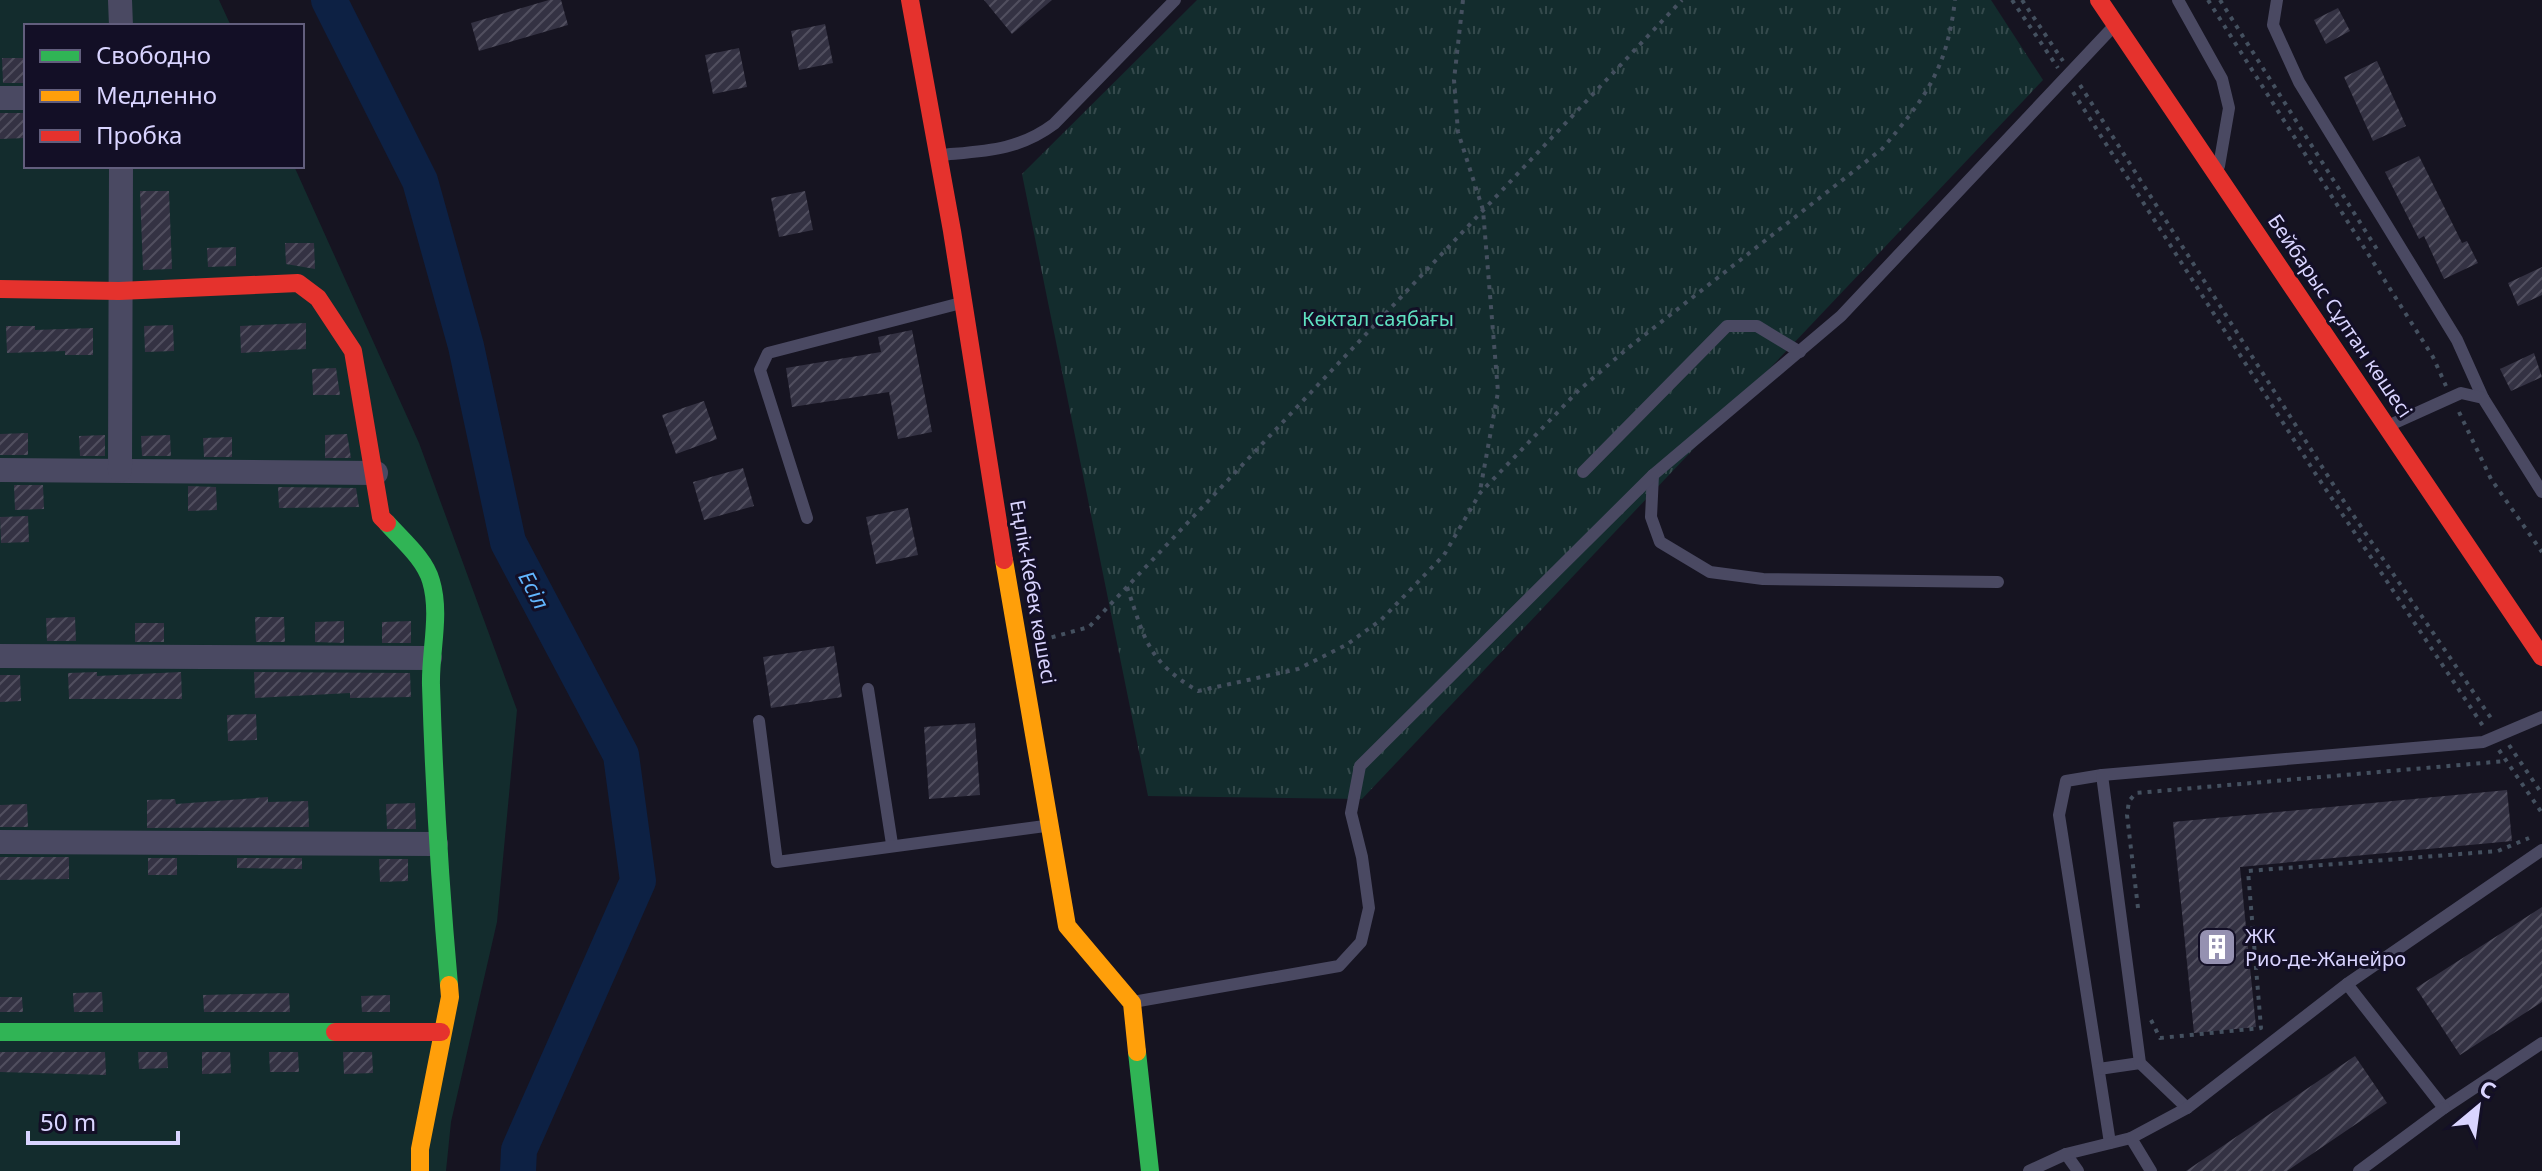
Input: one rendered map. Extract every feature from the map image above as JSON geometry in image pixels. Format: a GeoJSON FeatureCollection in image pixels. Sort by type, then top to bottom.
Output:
{"type":"FeatureCollection","features":[{"type":"Feature","properties":{"kind":"street"},"geometry":{"type":"LineString","coordinates":[[120,0],[121,24]]}},
{"type":"Feature","properties":{"kind":"street","name":"Еңлік-Кебек көшесі"},"geometry":{"type":"LineString","coordinates":[[910,0],[941,155],[961,303],[1067,926],[1132,1003]]}},
{"type":"Feature","properties":{"kind":"street","name":"Бейбарыс Сұлтан көшесі"},"geometry":{"type":"LineString","coordinates":[[2099,0],[2542,657]]}},
{"type":"Feature","properties":{"kind":"street"},"geometry":{"type":"LineString","coordinates":[[0,98],[24,98]]}},
{"type":"Feature","properties":{"kind":"street"},"geometry":{"type":"LineString","coordinates":[[120,470],[121,168]]}},
{"type":"Feature","properties":{"kind":"street"},"geometry":{"type":"LineString","coordinates":[[0,289],[119,291],[298,283],[318,298],[353,351],[381,517],[415,554],[431,580],[435,615],[430,658],[436,844],[450,997],[420,1149],[420,1171]]}},
{"type":"Feature","properties":{"kind":"street"},"geometry":{"type":"LineString","coordinates":[[0,470],[376,473]]}},
{"type":"Feature","properties":{"kind":"street"},"geometry":{"type":"LineString","coordinates":[[0,656],[430,658]]}},
{"type":"Feature","properties":{"kind":"street"},"geometry":{"type":"LineString","coordinates":[[0,842],[436,844]]}},
{"type":"Feature","properties":{"kind":"street"},"geometry":{"type":"LineString","coordinates":[[1132,1003],[1150,1171]]}},
{"type":"Feature","properties":{"kind":"street"},"geometry":{"type":"LineString","coordinates":[[0,1032],[441,1032]]}},
{"type":"Feature","properties":{"kind":"lane"},"geometry":{"type":"LineString","coordinates":[[941,155],[1000,149],[1033,140],[1054,124],[1175,0]]}},
{"type":"Feature","properties":{"kind":"lane"},"geometry":{"type":"LineString","coordinates":[[2178,0],[2222,79],[2229,108],[2218,173]]}},
{"type":"Feature","properties":{"kind":"lane"},"geometry":{"type":"LineString","coordinates":[[2277,0],[2273,25],[2299,82],[2457,340],[2483,398],[2542,492]]}},
{"type":"Feature","properties":{"kind":"lane"},"geometry":{"type":"LineString","coordinates":[[1132,1003],[1339,966],[1361,942],[1369,908],[1362,857],[1351,813],[1360,766],[1653,475],[1841,316],[2115,25]]}},
{"type":"Feature","properties":{"kind":"lane"},"geometry":{"type":"LineString","coordinates":[[807,518],[760,370],[768,353],[961,303]]}},
{"type":"Feature","properties":{"kind":"lane"},"geometry":{"type":"LineString","coordinates":[[1583,472],[1727,326],[1757,326],[1800,352]]}},
{"type":"Feature","properties":{"kind":"lane"},"geometry":{"type":"LineString","coordinates":[[2387,426],[2461,393],[2483,398]]}},
{"type":"Feature","properties":{"kind":"lane"},"geometry":{"type":"LineString","coordinates":[[1653,475],[1651,517],[1660,542],[1710,572],[1763,579],[1998,582]]}},
{"type":"Feature","properties":{"kind":"lane"},"geometry":{"type":"LineString","coordinates":[[868,689],[892,844]]}},
{"type":"Feature","properties":{"kind":"lane"},"geometry":{"type":"LineString","coordinates":[[2110,1143],[2059,815],[2066,781],[2496,736],[2542,717]]}},
{"type":"Feature","properties":{"kind":"lane"},"geometry":{"type":"LineString","coordinates":[[759,721],[777,862],[1048,825]]}},
{"type":"Feature","properties":{"kind":"lane"},"geometry":{"type":"LineString","coordinates":[[2102,775],[2140,1063],[2187,1108]]}},
{"type":"Feature","properties":{"kind":"lane"},"geometry":{"type":"LineString","coordinates":[[2029,1171],[2066,1154],[2131,1138],[2187,1108],[2347,984],[2542,850]]}},
{"type":"Feature","properties":{"kind":"lane"},"geometry":{"type":"LineString","coordinates":[[2347,984],[2444,1108]]}},
{"type":"Feature","properties":{"kind":"lane"},"geometry":{"type":"LineString","coordinates":[[2359,1171],[2444,1108],[2542,1043]]}},
{"type":"Feature","properties":{"kind":"lane"},"geometry":{"type":"LineString","coordinates":[[2099,1069],[2140,1063]]}},
{"type":"Feature","properties":{"kind":"lane"},"geometry":{"type":"LineString","coordinates":[[2131,1138],[2151,1171]]}},
{"type":"Feature","properties":{"kind":"lane"},"geometry":{"type":"LineString","coordinates":[[2066,1154],[2078,1171]]}},
{"type":"Feature","properties":{"kind":"path"},"geometry":{"type":"LineString","coordinates":[[1463,0],[1454,80],[1458,132],[1483,210],[1498,392],[1480,493]]}},
{"type":"Feature","properties":{"kind":"path"},"geometry":{"type":"LineString","coordinates":[[1021,646],[1089,627],[1682,0]]}},
{"type":"Feature","properties":{"kind":"path"},"geometry":{"type":"LineString","coordinates":[[1127,587],[1148,650],[1182,682],[1198,691],[1249,683],[1298,669],[1346,645],[1381,620],[1444,555],[1480,493],[1578,391],[1628,348],[1882,149],[1914,111],[1945,57],[1955,0]]}},
{"type":"Feature","properties":{"kind":"path"},"geometry":{"type":"LineString","coordinates":[[2012,0],[2068,75],[2496,736],[2506,761],[2542,813]]}},
{"type":"Feature","properties":{"kind":"path"},"geometry":{"type":"LineString","coordinates":[[2022,0],[2315,473],[2496,736],[2542,794]]}},
{"type":"Feature","properties":{"kind":"path"},"geometry":{"type":"LineString","coordinates":[[2208,0],[2433,357],[2491,479],[2542,552]]}},
{"type":"Feature","properties":{"kind":"path"},"geometry":{"type":"LineString","coordinates":[[2220,0],[2378,251]]}},
{"type":"Feature","properties":{"kind":"path"},"geometry":{"type":"LineString","coordinates":[[2138,909],[2127,815],[2129,801],[2136,793],[2506,761]]}},
{"type":"Feature","properties":{"kind":"path"},"geometry":{"type":"LineString","coordinates":[[2150,1019],[2160,1038],[2261,1028],[2248,871],[2498,851],[2542,833]]}},
{"type":"Feature","properties":{"kind":"green space"},"geometry":{"type":"Polygon","coordinates":[[[0,0],[219,0],[230,24],[24,24],[24,168],[295,168],[419,443],[517,710],[497,922],[451,1122],[446,1171],[0,1171],[0,0]]]}},
{"type":"Feature","properties":{"kind":"green space","name":"Көктал саябағы"},"geometry":{"type":"Polygon","coordinates":[[[1197,0],[1991,0],[2043,80],[1362,799],[1148,796],[1022,174],[1197,0]]]}},
{"type":"Feature","properties":{"kind":"building"},"geometry":{"type":"Polygon","coordinates":[[[549,0],[561,0],[568,25],[479,51],[471,23],[549,0]]]}},
{"type":"Feature","properties":{"kind":"building"},"geometry":{"type":"Polygon","coordinates":[[[984,0],[1052,0],[1012,34],[984,0]]]}},
{"type":"Feature","properties":{"kind":"building"},"geometry":{"type":"Polygon","coordinates":[[[2338,8],[2350,31],[2326,44],[2314,20],[2338,8]]]}},
{"type":"Feature","properties":{"kind":"building"},"geometry":{"type":"Polygon","coordinates":[[[825,24],[833,63],[799,70],[791,31],[825,24]]]}},
{"type":"Feature","properties":{"kind":"building"},"geometry":{"type":"Polygon","coordinates":[[[739,48],[747,87],[713,94],[705,55],[739,48]]]}},
{"type":"Feature","properties":{"kind":"building"},"geometry":{"type":"Polygon","coordinates":[[[2,58],[24,58],[24,83],[3,83],[2,58]]]}},
{"type":"Feature","properties":{"kind":"building"},"geometry":{"type":"Polygon","coordinates":[[[2377,61],[2406,126],[2373,141],[2344,77],[2377,61]]]}},
{"type":"Feature","properties":{"kind":"building"},"geometry":{"type":"Polygon","coordinates":[[[0,113],[24,113],[24,138],[0,139],[0,113]]]}},
{"type":"Feature","properties":{"kind":"building"},"geometry":{"type":"Polygon","coordinates":[[[2419,156],[2462,243],[2467,241],[2478,263],[2444,279],[2424,236],[2419,239],[2385,172],[2419,156]]]}},
{"type":"Feature","properties":{"kind":"building"},"geometry":{"type":"Polygon","coordinates":[[[140,191],[169,191],[172,269],[143,270],[140,191]]]}},
{"type":"Feature","properties":{"kind":"building"},"geometry":{"type":"Polygon","coordinates":[[[805,191],[813,230],[779,237],[771,198],[805,191]]]}},
{"type":"Feature","properties":{"kind":"building"},"geometry":{"type":"Polygon","coordinates":[[[285,243],[314,243],[315,269],[286,264],[285,243]]]}},
{"type":"Feature","properties":{"kind":"building"},"geometry":{"type":"Polygon","coordinates":[[[236,247],[236,266],[208,267],[207,248],[236,247]]]}},
{"type":"Feature","properties":{"kind":"building"},"geometry":{"type":"Polygon","coordinates":[[[2542,267],[2542,295],[2518,306],[2508,283],[2542,267]]]}},
{"type":"Feature","properties":{"kind":"building"},"geometry":{"type":"Polygon","coordinates":[[[306,323],[306,349],[241,353],[240,326],[306,323]]]}},
{"type":"Feature","properties":{"kind":"building"},"geometry":{"type":"Polygon","coordinates":[[[173,325],[174,351],[145,352],[144,326],[173,325]]]}},
{"type":"Feature","properties":{"kind":"building"},"geometry":{"type":"Polygon","coordinates":[[[6,326],[35,326],[35,330],[93,328],[93,355],[65,355],[65,351],[7,353],[6,326]]]}},
{"type":"Feature","properties":{"kind":"building"},"geometry":{"type":"Polygon","coordinates":[[[912,330],[932,432],[898,439],[889,392],[792,407],[786,368],[881,352],[878,337],[912,330]]]}},
{"type":"Feature","properties":{"kind":"building"},"geometry":{"type":"Polygon","coordinates":[[[2534,353],[2542,377],[2511,391],[2500,369],[2534,353]]]}},
{"type":"Feature","properties":{"kind":"building"},"geometry":{"type":"Polygon","coordinates":[[[336,368],[340,395],[313,395],[312,369],[336,368]]]}},
{"type":"Feature","properties":{"kind":"building"},"geometry":{"type":"Polygon","coordinates":[[[704,401],[717,439],[676,454],[662,415],[704,401]]]}},
{"type":"Feature","properties":{"kind":"building"},"geometry":{"type":"Polygon","coordinates":[[[28,433],[28,455],[0,455],[0,434],[28,433]]]}},
{"type":"Feature","properties":{"kind":"building"},"geometry":{"type":"Polygon","coordinates":[[[347,434],[351,458],[325,458],[325,435],[347,434]]]}},
{"type":"Feature","properties":{"kind":"building"},"geometry":{"type":"Polygon","coordinates":[[[105,435],[105,456],[80,456],[79,436],[105,435]]]}},
{"type":"Feature","properties":{"kind":"building"},"geometry":{"type":"Polygon","coordinates":[[[170,435],[171,456],[142,456],[141,436],[170,435]]]}},
{"type":"Feature","properties":{"kind":"building"},"geometry":{"type":"Polygon","coordinates":[[[232,437],[232,457],[204,457],[203,438],[232,437]]]}},
{"type":"Feature","properties":{"kind":"building"},"geometry":{"type":"Polygon","coordinates":[[[743,468],[754,506],[704,520],[693,482],[743,468]]]}},
{"type":"Feature","properties":{"kind":"building"},"geometry":{"type":"Polygon","coordinates":[[[14,485],[43,485],[44,509],[15,510],[14,485]]]}},
{"type":"Feature","properties":{"kind":"building"},"geometry":{"type":"Polygon","coordinates":[[[188,486],[216,487],[217,510],[188,511],[188,486]]]}},
{"type":"Feature","properties":{"kind":"building"},"geometry":{"type":"Polygon","coordinates":[[[278,487],[356,488],[359,507],[279,508],[278,487]]]}},
{"type":"Feature","properties":{"kind":"building"},"geometry":{"type":"Polygon","coordinates":[[[908,508],[918,555],[876,564],[866,517],[908,508]]]}},
{"type":"Feature","properties":{"kind":"building"},"geometry":{"type":"Polygon","coordinates":[[[28,516],[29,542],[1,543],[0,517],[28,516]]]}},
{"type":"Feature","properties":{"kind":"building"},"geometry":{"type":"Polygon","coordinates":[[[75,617],[76,641],[47,641],[46,618],[75,617]]]}},
{"type":"Feature","properties":{"kind":"building"},"geometry":{"type":"Polygon","coordinates":[[[255,617],[284,617],[285,642],[256,642],[255,617]]]}},
{"type":"Feature","properties":{"kind":"building"},"geometry":{"type":"Polygon","coordinates":[[[344,621],[344,643],[315,642],[315,622],[344,621]]]}},
{"type":"Feature","properties":{"kind":"building"},"geometry":{"type":"Polygon","coordinates":[[[411,621],[411,643],[382,643],[382,622],[411,621]]]}},
{"type":"Feature","properties":{"kind":"building"},"geometry":{"type":"Polygon","coordinates":[[[135,623],[164,623],[164,642],[135,642],[135,623]]]}},
{"type":"Feature","properties":{"kind":"building"},"geometry":{"type":"Polygon","coordinates":[[[834,646],[842,697],[771,708],[763,657],[834,646]]]}},
{"type":"Feature","properties":{"kind":"building"},"geometry":{"type":"Polygon","coordinates":[[[97,672],[97,676],[181,672],[182,699],[69,699],[68,673],[97,672]]]}},
{"type":"Feature","properties":{"kind":"building"},"geometry":{"type":"Polygon","coordinates":[[[254,672],[410,673],[411,697],[350,698],[350,693],[255,698],[254,672]]]}},
{"type":"Feature","properties":{"kind":"building"},"geometry":{"type":"Polygon","coordinates":[[[0,675],[20,675],[21,701],[0,702],[0,675]]]}},
{"type":"Feature","properties":{"kind":"building"},"geometry":{"type":"Polygon","coordinates":[[[256,714],[257,740],[228,741],[227,715],[256,714]]]}},
{"type":"Feature","properties":{"kind":"building"},"geometry":{"type":"Polygon","coordinates":[[[975,723],[980,795],[929,799],[924,727],[975,723]]]}},
{"type":"Feature","properties":{"kind":"building","name":"ЖК Рио-де-Жанейро"},"geometry":{"type":"Polygon","coordinates":[[[2507,790],[2512,841],[2240,867],[2256,1027],[2194,1033],[2173,822],[2507,790]]]}},
{"type":"Feature","properties":{"kind":"building"},"geometry":{"type":"Polygon","coordinates":[[[268,797],[268,802],[308,801],[309,827],[147,828],[147,800],[175,799],[176,804],[268,797]]]}},
{"type":"Feature","properties":{"kind":"building"},"geometry":{"type":"Polygon","coordinates":[[[415,803],[416,829],[387,829],[386,804],[415,803]]]}},
{"type":"Feature","properties":{"kind":"building"},"geometry":{"type":"Polygon","coordinates":[[[27,804],[28,827],[0,827],[0,805],[27,804]]]}},
{"type":"Feature","properties":{"kind":"building"},"geometry":{"type":"Polygon","coordinates":[[[0,857],[69,857],[69,879],[0,880],[0,857]]]}},
{"type":"Feature","properties":{"kind":"building"},"geometry":{"type":"Polygon","coordinates":[[[148,858],[177,858],[177,875],[148,875],[148,858]]]}},
{"type":"Feature","properties":{"kind":"building"},"geometry":{"type":"Polygon","coordinates":[[[237,858],[302,858],[302,869],[237,868],[237,858]]]}},
{"type":"Feature","properties":{"kind":"building"},"geometry":{"type":"Polygon","coordinates":[[[379,859],[408,859],[408,881],[380,882],[379,859]]]}},
{"type":"Feature","properties":{"kind":"building","name":"ЖК Рио-де-Жанейро"},"geometry":{"type":"Polygon","coordinates":[[[2542,907],[2542,1002],[2460,1055],[2416,988],[2542,907]]]}},
{"type":"Feature","properties":{"kind":"building"},"geometry":{"type":"Polygon","coordinates":[[[102,992],[103,1012],[74,1012],[73,993],[102,992]]]}},
{"type":"Feature","properties":{"kind":"building"},"geometry":{"type":"Polygon","coordinates":[[[289,993],[290,1012],[204,1012],[203,995],[289,993]]]}},
{"type":"Feature","properties":{"kind":"building"},"geometry":{"type":"Polygon","coordinates":[[[390,995],[390,1012],[362,1012],[361,996],[390,995]]]}},
{"type":"Feature","properties":{"kind":"building"},"geometry":{"type":"Polygon","coordinates":[[[0,997],[22,997],[23,1012],[0,1012],[0,997]]]}},
{"type":"Feature","properties":{"kind":"building"},"geometry":{"type":"Polygon","coordinates":[[[0,1052],[105,1052],[106,1075],[0,1072],[0,1052]]]}},
{"type":"Feature","properties":{"kind":"building"},"geometry":{"type":"Polygon","coordinates":[[[138,1052],[167,1052],[168,1068],[139,1069],[138,1052]]]}},
{"type":"Feature","properties":{"kind":"building"},"geometry":{"type":"Polygon","coordinates":[[[202,1052],[230,1052],[231,1073],[202,1074],[202,1052]]]}},
{"type":"Feature","properties":{"kind":"building"},"geometry":{"type":"Polygon","coordinates":[[[269,1052],[298,1052],[299,1072],[270,1072],[269,1052]]]}},
{"type":"Feature","properties":{"kind":"building"},"geometry":{"type":"Polygon","coordinates":[[[343,1052],[372,1052],[373,1073],[344,1074],[343,1052]]]}},
{"type":"Feature","properties":{"kind":"building"},"geometry":{"type":"Polygon","coordinates":[[[2355,1056],[2387,1103],[2287,1171],[2186,1171],[2355,1056]]]}},
{"type":"Feature","properties":{"kind":"waterway","name":"Есіл"},"geometry":{"type":"LineString","coordinates":[[329,0],[420,181],[466,346],[508,542],[621,755],[638,881],[519,1150],[518,1171]]}},
{"type":"Feature","properties":{"kind":"traffic: fast"},"geometry":{"type":"LineString","coordinates":[[387,523],[424,565],[434,594],[432,722],[449,985]]}},
{"type":"Feature","properties":{"kind":"traffic: fast"},"geometry":{"type":"LineString","coordinates":[[0,1032],[335,1032]]}},
{"type":"Feature","properties":{"kind":"traffic: fast"},"geometry":{"type":"LineString","coordinates":[[1137,1052],[1150,1171]]}},
{"type":"Feature","properties":{"kind":"traffic: slow"},"geometry":{"type":"LineString","coordinates":[[1004,560],[1067,926],[1132,1003],[1137,1052]]}},
{"type":"Feature","properties":{"kind":"traffic: slow"},"geometry":{"type":"LineString","coordinates":[[420,1171],[420,1149],[450,997],[449,985]]}},
{"type":"Feature","properties":{"kind":"traffic: jam"},"geometry":{"type":"LineString","coordinates":[[910,0],[952,231],[1004,560]]}},
{"type":"Feature","properties":{"kind":"traffic: jam"},"geometry":{"type":"LineString","coordinates":[[2099,0],[2542,657]]}},
{"type":"Feature","properties":{"kind":"traffic: jam"},"geometry":{"type":"LineString","coordinates":[[0,289],[119,291],[298,283],[318,298],[353,351],[381,517],[387,523]]}},
{"type":"Feature","properties":{"kind":"traffic: jam"},"geometry":{"type":"LineString","coordinates":[[335,1032],[441,1032]]}},
{"type":"Feature","properties":{"kind":"place","name":"ЖК Рио-де-Жанейро"},"geometry":{"type":"Point","coordinates":[2217,947]}}]}
